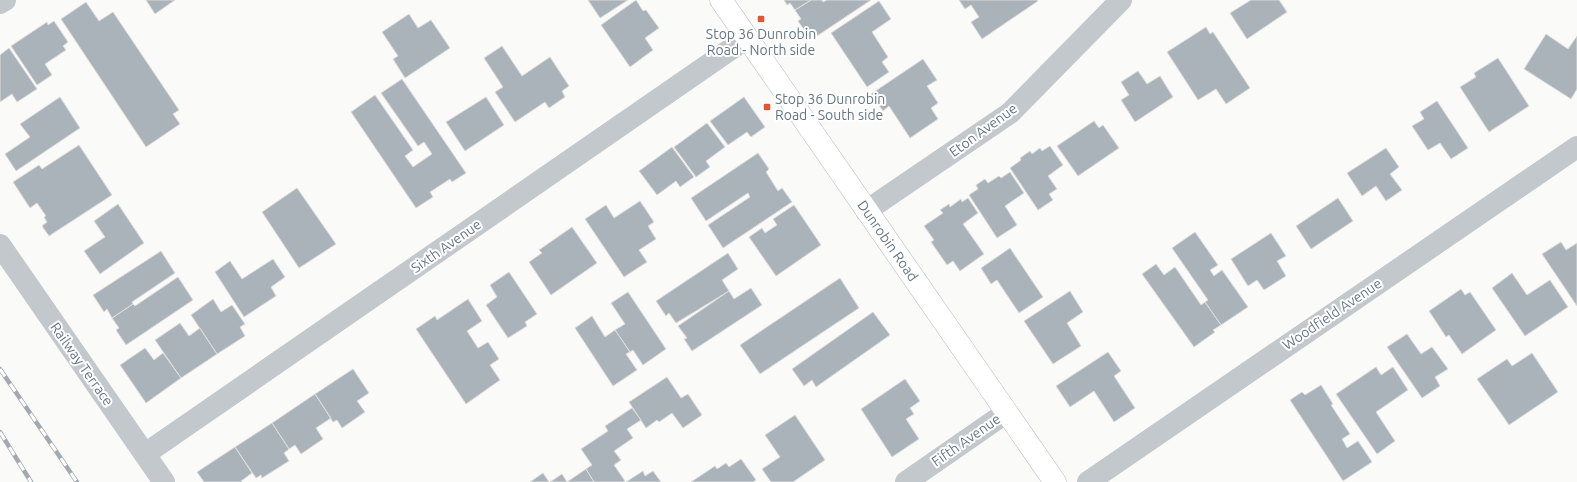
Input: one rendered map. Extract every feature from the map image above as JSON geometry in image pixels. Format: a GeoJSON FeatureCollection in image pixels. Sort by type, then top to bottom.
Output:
{"type":"FeatureCollection","features":[{"type":"Feature","properties":{"kind":"street"},"geometry":{"type":"LineString","coordinates":[[0,3],[5,0]]}},
{"type":"Feature","properties":{"kind":"street","name":"Dunrobin Road"},"geometry":{"type":"LineString","coordinates":[[721,0],[1055,482]]}},
{"type":"Feature","properties":{"kind":"street","name":"Eton Avenue"},"geometry":{"type":"LineString","coordinates":[[866,211],[1010,113],[1121,0]]}},
{"type":"Feature","properties":{"kind":"street","name":"Sixth Avenue"},"geometry":{"type":"LineString","coordinates":[[145,454],[747,38]]}},
{"type":"Feature","properties":{"kind":"street","name":"Woodfield Avenue"},"geometry":{"type":"LineString","coordinates":[[1088,482],[1577,147]]}},
{"type":"Feature","properties":{"kind":"street","name":"Railway Terrace"},"geometry":{"type":"LineString","coordinates":[[0,245],[164,482]]}},
{"type":"Feature","properties":{"kind":"street","name":"Fifth Avenue"},"geometry":{"type":"LineString","coordinates":[[906,482],[1007,412]]}},
{"type":"Feature","properties":{"kind":"building"},"geometry":{"type":"Polygon","coordinates":[[[146,0],[175,0],[155,14],[146,0]]]}},
{"type":"Feature","properties":{"kind":"building"},"geometry":{"type":"Polygon","coordinates":[[[588,0],[628,0],[600,18],[588,0]]]}},
{"type":"Feature","properties":{"kind":"building"},"geometry":{"type":"Polygon","coordinates":[[[636,0],[643,11],[646,10],[659,28],[645,38],[653,50],[630,67],[601,25],[636,0]]]}},
{"type":"Feature","properties":{"kind":"building"},"geometry":{"type":"Polygon","coordinates":[[[784,0],[811,0],[795,10],[790,3],[787,5],[784,0]]]}},
{"type":"Feature","properties":{"kind":"building"},"geometry":{"type":"Polygon","coordinates":[[[811,0],[822,0],[823,2],[827,0],[871,0],[811,40],[798,21],[801,19],[795,10],[811,0]]]}},
{"type":"Feature","properties":{"kind":"building"},"geometry":{"type":"Polygon","coordinates":[[[959,0],[1038,1],[982,39],[971,22],[979,17],[971,5],[965,9],[959,0]]]}},
{"type":"Feature","properties":{"kind":"building"},"geometry":{"type":"Polygon","coordinates":[[[1251,0],[1279,0],[1287,12],[1247,39],[1230,13],[1251,0]]]}},
{"type":"Feature","properties":{"kind":"building"},"geometry":{"type":"Polygon","coordinates":[[[879,1],[891,19],[872,32],[888,57],[882,62],[889,72],[867,87],[831,33],[879,1]]]}},
{"type":"Feature","properties":{"kind":"building"},"geometry":{"type":"Polygon","coordinates":[[[86,2],[99,21],[113,12],[179,110],[173,114],[180,124],[146,147],[61,19],[86,2]]]}},
{"type":"Feature","properties":{"kind":"building"},"geometry":{"type":"Polygon","coordinates":[[[409,14],[418,28],[431,20],[450,48],[405,78],[393,59],[398,56],[382,32],[409,14]]]}},
{"type":"Feature","properties":{"kind":"building"},"geometry":{"type":"Polygon","coordinates":[[[54,21],[68,42],[63,46],[66,50],[45,64],[52,75],[37,85],[11,46],[47,22],[48,25],[54,21]]]}},
{"type":"Feature","properties":{"kind":"building"},"geometry":{"type":"Polygon","coordinates":[[[1206,27],[1210,34],[1213,32],[1250,88],[1226,104],[1216,89],[1198,100],[1167,52],[1206,27]]]}},
{"type":"Feature","properties":{"kind":"building"},"geometry":{"type":"Polygon","coordinates":[[[1546,34],[1568,49],[1577,36],[1577,89],[1571,99],[1524,69],[1546,34]]]}},
{"type":"Feature","properties":{"kind":"building"},"geometry":{"type":"Polygon","coordinates":[[[502,46],[522,76],[550,57],[569,86],[562,91],[565,97],[549,108],[545,102],[515,122],[495,92],[503,87],[484,58],[502,46]]]}},
{"type":"Feature","properties":{"kind":"building"},"geometry":{"type":"Polygon","coordinates":[[[9,48],[37,89],[17,102],[12,94],[0,102],[0,55],[9,48]]]}},
{"type":"Feature","properties":{"kind":"building"},"geometry":{"type":"Polygon","coordinates":[[[1498,58],[1529,106],[1489,132],[1460,87],[1476,77],[1474,73],[1498,58]]]}},
{"type":"Feature","properties":{"kind":"building"},"geometry":{"type":"Polygon","coordinates":[[[923,59],[937,80],[927,86],[938,103],[931,108],[938,119],[910,138],[889,106],[883,111],[871,94],[923,59]]]}},
{"type":"Feature","properties":{"kind":"building"},"geometry":{"type":"Polygon","coordinates":[[[1138,71],[1147,84],[1160,76],[1173,97],[1135,122],[1121,100],[1129,95],[1121,82],[1138,71]]]}},
{"type":"Feature","properties":{"kind":"building"},"geometry":{"type":"Polygon","coordinates":[[[402,79],[466,173],[452,182],[450,179],[430,192],[433,197],[416,208],[351,112],[375,95],[413,150],[405,156],[413,167],[432,154],[424,142],[418,146],[381,93],[402,79]]]}},
{"type":"Feature","properties":{"kind":"building"},"geometry":{"type":"Polygon","coordinates":[[[60,97],[80,128],[16,171],[5,154],[30,137],[20,124],[60,97]]]}},
{"type":"Feature","properties":{"kind":"building"},"geometry":{"type":"Polygon","coordinates":[[[486,97],[504,125],[465,151],[446,122],[486,97]]]}},
{"type":"Feature","properties":{"kind":"building"},"geometry":{"type":"Polygon","coordinates":[[[744,97],[765,127],[751,137],[747,132],[728,145],[710,121],[744,97]]]}},
{"type":"Feature","properties":{"kind":"building"},"geometry":{"type":"Polygon","coordinates":[[[1437,101],[1468,148],[1451,159],[1440,143],[1428,150],[1412,126],[1424,119],[1420,112],[1437,101]]]}},
{"type":"Feature","properties":{"kind":"building"},"geometry":{"type":"Polygon","coordinates":[[[1094,121],[1099,128],[1103,125],[1119,148],[1078,176],[1057,146],[1094,121]]]}},
{"type":"Feature","properties":{"kind":"building"},"geometry":{"type":"Polygon","coordinates":[[[707,123],[725,147],[706,161],[710,167],[696,177],[674,147],[707,123]]]}},
{"type":"Feature","properties":{"kind":"building"},"geometry":{"type":"Polygon","coordinates":[[[79,145],[112,195],[49,236],[42,226],[47,222],[44,217],[46,216],[37,203],[30,208],[13,182],[39,165],[42,169],[79,145]]]}},
{"type":"Feature","properties":{"kind":"building"},"geometry":{"type":"Polygon","coordinates":[[[1050,146],[1063,165],[1048,176],[1057,189],[1049,194],[1053,200],[1038,210],[1010,168],[1030,151],[1032,154],[1040,148],[1042,151],[1050,146]]]}},
{"type":"Feature","properties":{"kind":"building"},"geometry":{"type":"Polygon","coordinates":[[[672,147],[694,177],[680,187],[676,181],[657,195],[639,171],[672,147]]]}},
{"type":"Feature","properties":{"kind":"building"},"geometry":{"type":"Polygon","coordinates":[[[1386,148],[1399,167],[1390,174],[1402,190],[1386,201],[1376,186],[1362,196],[1347,173],[1386,148]]]}},
{"type":"Feature","properties":{"kind":"building"},"geometry":{"type":"Polygon","coordinates":[[[758,153],[769,169],[766,172],[778,191],[782,188],[792,202],[723,248],[708,225],[750,197],[748,193],[706,221],[691,198],[758,153]]]}},
{"type":"Feature","properties":{"kind":"building"},"geometry":{"type":"Polygon","coordinates":[[[1010,172],[1024,193],[1005,206],[1017,225],[997,238],[969,195],[978,189],[976,185],[985,179],[988,183],[999,176],[1001,178],[1010,172]]]}},
{"type":"Feature","properties":{"kind":"building"},"geometry":{"type":"Polygon","coordinates":[[[297,188],[336,244],[299,268],[262,212],[297,188]]]}},
{"type":"Feature","properties":{"kind":"building"},"geometry":{"type":"Polygon","coordinates":[[[968,198],[978,213],[963,224],[984,254],[960,271],[953,261],[947,265],[931,242],[934,240],[924,226],[943,213],[940,210],[949,204],[950,207],[961,199],[962,202],[968,198]]]}},
{"type":"Feature","properties":{"kind":"building"},"geometry":{"type":"Polygon","coordinates":[[[1338,198],[1353,221],[1311,249],[1296,226],[1338,198]]]}},
{"type":"Feature","properties":{"kind":"building"},"geometry":{"type":"Polygon","coordinates":[[[640,201],[654,222],[648,226],[656,239],[639,250],[647,262],[624,277],[585,219],[606,205],[614,218],[640,201]]]}},
{"type":"Feature","properties":{"kind":"building"},"geometry":{"type":"Polygon","coordinates":[[[118,204],[144,243],[100,274],[84,251],[105,237],[94,221],[118,204]]]}},
{"type":"Feature","properties":{"kind":"building"},"geometry":{"type":"Polygon","coordinates":[[[794,205],[821,245],[776,276],[749,237],[762,228],[765,233],[777,225],[773,219],[794,205]]]}},
{"type":"Feature","properties":{"kind":"building"},"geometry":{"type":"Polygon","coordinates":[[[572,227],[597,263],[551,295],[529,262],[542,253],[539,250],[572,227]]]}},
{"type":"Feature","properties":{"kind":"building"},"geometry":{"type":"Polygon","coordinates":[[[1195,232],[1218,265],[1210,270],[1214,276],[1222,270],[1248,307],[1221,325],[1205,302],[1208,300],[1172,248],[1195,232]]]}},
{"type":"Feature","properties":{"kind":"building"},"geometry":{"type":"Polygon","coordinates":[[[1271,233],[1286,256],[1277,261],[1286,276],[1264,290],[1257,280],[1248,286],[1231,259],[1271,233]]]}},
{"type":"Feature","properties":{"kind":"building"},"geometry":{"type":"Polygon","coordinates":[[[1561,242],[1566,250],[1577,243],[1577,306],[1542,254],[1561,242]]]}},
{"type":"Feature","properties":{"kind":"building"},"geometry":{"type":"Polygon","coordinates":[[[1010,248],[1043,297],[1019,313],[997,280],[991,284],[981,268],[1010,248]]]}},
{"type":"Feature","properties":{"kind":"building"},"geometry":{"type":"Polygon","coordinates":[[[161,251],[175,273],[132,302],[133,304],[112,318],[107,309],[104,312],[93,295],[161,251]]]}},
{"type":"Feature","properties":{"kind":"building"},"geometry":{"type":"Polygon","coordinates":[[[728,253],[738,269],[722,280],[729,291],[676,323],[669,313],[666,316],[656,301],[728,253]]]}},
{"type":"Feature","properties":{"kind":"building"},"geometry":{"type":"Polygon","coordinates":[[[273,259],[285,277],[271,287],[276,296],[244,317],[215,272],[230,261],[242,279],[273,259]]]}},
{"type":"Feature","properties":{"kind":"building"},"geometry":{"type":"Polygon","coordinates":[[[1156,264],[1164,275],[1175,267],[1201,305],[1205,302],[1221,325],[1213,330],[1215,332],[1194,347],[1142,274],[1156,264]]]}},
{"type":"Feature","properties":{"kind":"building"},"geometry":{"type":"Polygon","coordinates":[[[509,272],[537,314],[525,322],[527,326],[508,338],[486,305],[497,297],[490,285],[509,272]]]}},
{"type":"Feature","properties":{"kind":"building"},"geometry":{"type":"Polygon","coordinates":[[[1512,273],[1527,295],[1550,280],[1568,307],[1525,336],[1492,288],[1512,273]]]}},
{"type":"Feature","properties":{"kind":"building"},"geometry":{"type":"Polygon","coordinates":[[[178,277],[193,300],[126,345],[116,330],[119,328],[112,318],[133,304],[135,306],[178,277]]]}},
{"type":"Feature","properties":{"kind":"building"},"geometry":{"type":"Polygon","coordinates":[[[840,278],[859,308],[760,374],[740,345],[840,278]]]}},
{"type":"Feature","properties":{"kind":"building"},"geometry":{"type":"Polygon","coordinates":[[[751,288],[762,305],[692,351],[684,339],[687,338],[678,326],[729,291],[734,299],[751,288]]]}},
{"type":"Feature","properties":{"kind":"building"},"geometry":{"type":"Polygon","coordinates":[[[1461,289],[1465,295],[1470,292],[1496,330],[1462,354],[1449,335],[1446,337],[1429,311],[1461,289]]]}},
{"type":"Feature","properties":{"kind":"building"},"geometry":{"type":"Polygon","coordinates":[[[1070,291],[1083,312],[1067,323],[1081,346],[1053,364],[1024,321],[1070,291]]]}},
{"type":"Feature","properties":{"kind":"building"},"geometry":{"type":"Polygon","coordinates":[[[628,292],[666,349],[643,365],[633,350],[630,352],[615,330],[625,324],[611,303],[628,292]]]}},
{"type":"Feature","properties":{"kind":"building"},"geometry":{"type":"Polygon","coordinates":[[[213,299],[221,312],[232,305],[245,324],[240,327],[245,336],[217,354],[191,315],[213,299]]]}},
{"type":"Feature","properties":{"kind":"building"},"geometry":{"type":"Polygon","coordinates":[[[468,299],[482,321],[467,331],[478,348],[488,342],[499,359],[490,365],[500,380],[466,404],[416,329],[435,316],[437,320],[468,299]]]}},
{"type":"Feature","properties":{"kind":"building"},"geometry":{"type":"Polygon","coordinates":[[[873,312],[890,335],[816,387],[812,380],[804,386],[792,369],[873,312]]]}},
{"type":"Feature","properties":{"kind":"building"},"geometry":{"type":"Polygon","coordinates":[[[592,316],[605,337],[615,330],[630,352],[626,354],[637,370],[613,386],[575,328],[592,316]]]}},
{"type":"Feature","properties":{"kind":"building"},"geometry":{"type":"Polygon","coordinates":[[[180,323],[189,336],[200,328],[217,354],[181,378],[155,340],[180,323]]]}},
{"type":"Feature","properties":{"kind":"building"},"geometry":{"type":"Polygon","coordinates":[[[1407,334],[1421,354],[1432,347],[1448,369],[1435,377],[1440,386],[1422,398],[1387,347],[1407,334]]]}},
{"type":"Feature","properties":{"kind":"building"},"geometry":{"type":"Polygon","coordinates":[[[145,348],[154,360],[163,353],[181,378],[146,403],[120,365],[145,348]]]}},
{"type":"Feature","properties":{"kind":"building"},"geometry":{"type":"Polygon","coordinates":[[[1108,352],[1121,371],[1114,376],[1135,408],[1114,422],[1094,391],[1070,407],[1056,386],[1108,352]]]}},
{"type":"Feature","properties":{"kind":"building"},"geometry":{"type":"Polygon","coordinates":[[[1532,353],[1558,392],[1509,425],[1477,379],[1507,359],[1512,366],[1532,353]]]}},
{"type":"Feature","properties":{"kind":"building"},"geometry":{"type":"Polygon","coordinates":[[[1376,367],[1381,375],[1393,367],[1408,390],[1376,412],[1395,441],[1377,454],[1336,394],[1376,367]]]}},
{"type":"Feature","properties":{"kind":"building"},"geometry":{"type":"Polygon","coordinates":[[[353,369],[369,393],[357,401],[365,412],[342,428],[337,420],[333,422],[315,394],[353,369]]]}},
{"type":"Feature","properties":{"kind":"building"},"geometry":{"type":"Polygon","coordinates":[[[667,377],[681,398],[688,394],[702,415],[683,428],[672,413],[659,422],[657,420],[646,428],[629,402],[667,377]]]}},
{"type":"Feature","properties":{"kind":"building"},"geometry":{"type":"Polygon","coordinates":[[[905,379],[920,401],[910,408],[914,414],[906,419],[919,439],[892,457],[861,409],[905,379]]]}},
{"type":"Feature","properties":{"kind":"building"},"geometry":{"type":"Polygon","coordinates":[[[1321,385],[1333,404],[1331,405],[1350,434],[1342,439],[1347,448],[1358,441],[1372,462],[1343,481],[1290,400],[1302,392],[1305,395],[1321,385]]]}},
{"type":"Feature","properties":{"kind":"building"},"geometry":{"type":"Polygon","coordinates":[[[315,394],[331,418],[316,428],[323,439],[301,454],[295,445],[289,449],[272,423],[315,394]]]}},
{"type":"Feature","properties":{"kind":"building"},"geometry":{"type":"Polygon","coordinates":[[[632,408],[641,420],[627,429],[633,438],[614,451],[621,460],[614,465],[625,481],[594,482],[586,469],[592,465],[581,449],[608,431],[605,426],[632,408]]]}},
{"type":"Feature","properties":{"kind":"building"},"geometry":{"type":"Polygon","coordinates":[[[795,415],[825,460],[793,482],[771,482],[762,469],[780,457],[765,435],[795,415]]]}},
{"type":"Feature","properties":{"kind":"building"},"geometry":{"type":"Polygon","coordinates":[[[272,423],[289,449],[284,453],[289,461],[262,478],[261,475],[256,478],[235,447],[272,423]]]}},
{"type":"Feature","properties":{"kind":"building"},"geometry":{"type":"Polygon","coordinates":[[[235,447],[252,473],[241,481],[242,482],[204,482],[197,472],[235,447]]]}},
{"type":"Feature","properties":{"kind":"building"},"geometry":{"type":"Polygon","coordinates":[[[741,459],[756,480],[753,482],[691,482],[715,466],[717,469],[726,463],[729,467],[741,459]]]}},
{"type":"Feature","properties":{"kind":"building"},"geometry":{"type":"Polygon","coordinates":[[[586,469],[594,482],[567,482],[586,469]]]}},
{"type":"Feature","properties":{"kind":"building"},"geometry":{"type":"Polygon","coordinates":[[[643,471],[645,476],[653,471],[661,482],[626,482],[643,471]]]}},
{"type":"Feature","properties":{"kind":"building"},"geometry":{"type":"Polygon","coordinates":[[[543,473],[549,482],[530,482],[543,473]]]}},
{"type":"Feature","properties":{"kind":"building"},"geometry":{"type":"Polygon","coordinates":[[[562,474],[567,482],[550,482],[562,474]]]}},
{"type":"Feature","properties":{"kind":"railway"},"geometry":{"type":"LineString","coordinates":[[0,369],[77,482]]}},
{"type":"Feature","properties":{"kind":"railway"},"geometry":{"type":"LineString","coordinates":[[0,432],[31,482]]}},
{"type":"Feature","properties":{"kind":"place","name":"Stop 36 Dunrobin Road - North side"},"geometry":{"type":"Point","coordinates":[761,19]}},
{"type":"Feature","properties":{"kind":"place","name":"Stop 36 Dunrobin Road - South side"},"geometry":{"type":"Point","coordinates":[767,107]}}]}
